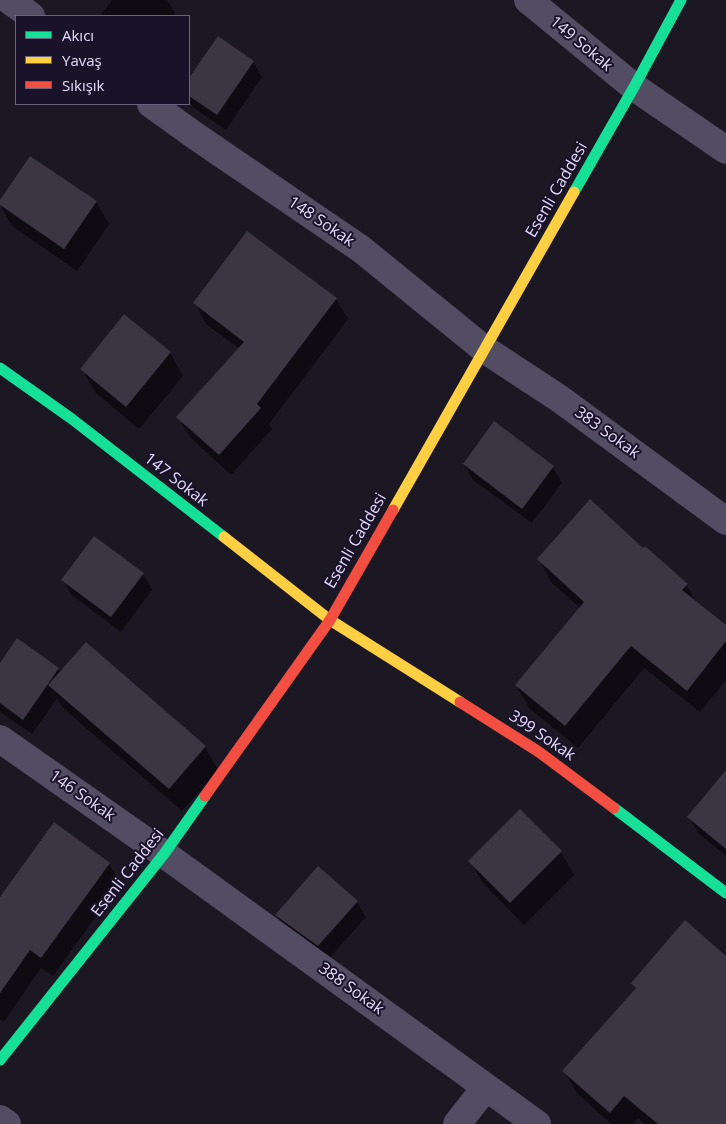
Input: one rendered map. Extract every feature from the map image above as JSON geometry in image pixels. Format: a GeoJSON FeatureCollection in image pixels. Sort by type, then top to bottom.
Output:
{"type":"FeatureCollection","features":[{"type":"Feature","properties":{"kind":"street"},"geometry":{"type":"LineString","coordinates":[[9,0],[31,15]]}},
{"type":"Feature","properties":{"kind":"street","name":"149 Sokak"},"geometry":{"type":"LineString","coordinates":[[528,0],[634,87],[726,150]]}},
{"type":"Feature","properties":{"kind":"street","name":"Esenli Caddesi"},"geometry":{"type":"LineString","coordinates":[[0,1060],[164,854],[330,620],[634,87],[681,0]]}},
{"type":"Feature","properties":{"kind":"street","name":"148 Sokak"},"geometry":{"type":"LineString","coordinates":[[152,105],[361,249],[484,349]]}},
{"type":"Feature","properties":{"kind":"street","name":"383 Sokak"},"geometry":{"type":"LineString","coordinates":[[484,349],[560,399],[726,521]]}},
{"type":"Feature","properties":{"kind":"street","name":"147 Sokak"},"geometry":{"type":"LineString","coordinates":[[0,368],[80,425],[330,620]]}},
{"type":"Feature","properties":{"kind":"street","name":"399 Sokak"},"geometry":{"type":"LineString","coordinates":[[330,620],[539,752],[726,893]]}},
{"type":"Feature","properties":{"kind":"street","name":"146 Sokak"},"geometry":{"type":"LineString","coordinates":[[0,739],[164,854]]}},
{"type":"Feature","properties":{"kind":"street","name":"388 Sokak"},"geometry":{"type":"LineString","coordinates":[[164,854],[537,1124]]}},
{"type":"Feature","properties":{"kind":"street"},"geometry":{"type":"LineString","coordinates":[[457,1124],[486,1087]]}},
{"type":"Feature","properties":{"kind":"street"},"geometry":{"type":"LineString","coordinates":[[0,1118],[8,1124]]}},
{"type":"Feature","properties":{"kind":"building"},"geometry":{"type":"Polygon","coordinates":[[[218,36],[254,61],[217,115],[190,97],[190,77],[218,36]]]}},
{"type":"Feature","properties":{"kind":"building"},"geometry":{"type":"Polygon","coordinates":[[[30,156],[97,201],[64,249],[0,205],[0,200],[30,156]]]}},
{"type":"Feature","properties":{"kind":"building"},"geometry":{"type":"Polygon","coordinates":[[[247,231],[337,298],[257,404],[261,408],[219,455],[176,417],[244,342],[193,303],[247,231]]]}},
{"type":"Feature","properties":{"kind":"building"},"geometry":{"type":"Polygon","coordinates":[[[124,314],[171,352],[126,407],[80,369],[124,314]]]}},
{"type":"Feature","properties":{"kind":"building"},"geometry":{"type":"Polygon","coordinates":[[[494,421],[554,466],[522,509],[463,464],[494,421]]]}},
{"type":"Feature","properties":{"kind":"building"},"geometry":{"type":"Polygon","coordinates":[[[590,499],[643,548],[645,546],[688,584],[682,590],[726,625],[726,641],[687,691],[631,646],[565,726],[515,685],[584,602],[537,559],[590,499]]]}},
{"type":"Feature","properties":{"kind":"building"},"geometry":{"type":"Polygon","coordinates":[[[94,536],[144,573],[111,617],[61,580],[94,536]]]}},
{"type":"Feature","properties":{"kind":"building"},"geometry":{"type":"Polygon","coordinates":[[[17,638],[59,668],[23,720],[0,703],[0,663],[17,638]]]}},
{"type":"Feature","properties":{"kind":"building"},"geometry":{"type":"Polygon","coordinates":[[[86,642],[206,746],[169,789],[48,685],[86,642]]]}},
{"type":"Feature","properties":{"kind":"building"},"geometry":{"type":"Polygon","coordinates":[[[726,770],[726,849],[687,817],[726,770]]]}},
{"type":"Feature","properties":{"kind":"building"},"geometry":{"type":"Polygon","coordinates":[[[520,809],[562,851],[510,903],[468,861],[520,809]]]}},
{"type":"Feature","properties":{"kind":"building"},"geometry":{"type":"Polygon","coordinates":[[[54,822],[110,863],[41,958],[30,950],[0,993],[0,897],[54,822]]]}},
{"type":"Feature","properties":{"kind":"building"},"geometry":{"type":"Polygon","coordinates":[[[318,866],[358,901],[318,946],[275,915],[318,866]]]}},
{"type":"Feature","properties":{"kind":"building"},"geometry":{"type":"Polygon","coordinates":[[[685,920],[726,956],[726,1124],[658,1124],[624,1096],[610,1113],[562,1071],[636,988],[631,983],[685,920]]]}},
{"type":"Feature","properties":{"kind":"traffic: fast"},"geometry":{"type":"LineString","coordinates":[[574,192],[681,0]]}},
{"type":"Feature","properties":{"kind":"traffic: fast"},"geometry":{"type":"LineString","coordinates":[[0,368],[72,419],[224,537]]}},
{"type":"Feature","properties":{"kind":"traffic: fast"},"geometry":{"type":"LineString","coordinates":[[0,1060],[164,854],[205,796]]}},
{"type":"Feature","properties":{"kind":"traffic: fast"},"geometry":{"type":"LineString","coordinates":[[614,808],[726,893]]}},
{"type":"Feature","properties":{"kind":"traffic: slow"},"geometry":{"type":"LineString","coordinates":[[393,510],[574,192]]}},
{"type":"Feature","properties":{"kind":"traffic: slow"},"geometry":{"type":"LineString","coordinates":[[224,537],[330,620],[460,702]]}},
{"type":"Feature","properties":{"kind":"traffic: jam"},"geometry":{"type":"LineString","coordinates":[[205,796],[330,620],[393,510]]}},
{"type":"Feature","properties":{"kind":"traffic: jam"},"geometry":{"type":"LineString","coordinates":[[460,702],[539,752],[614,808]]}}]}
